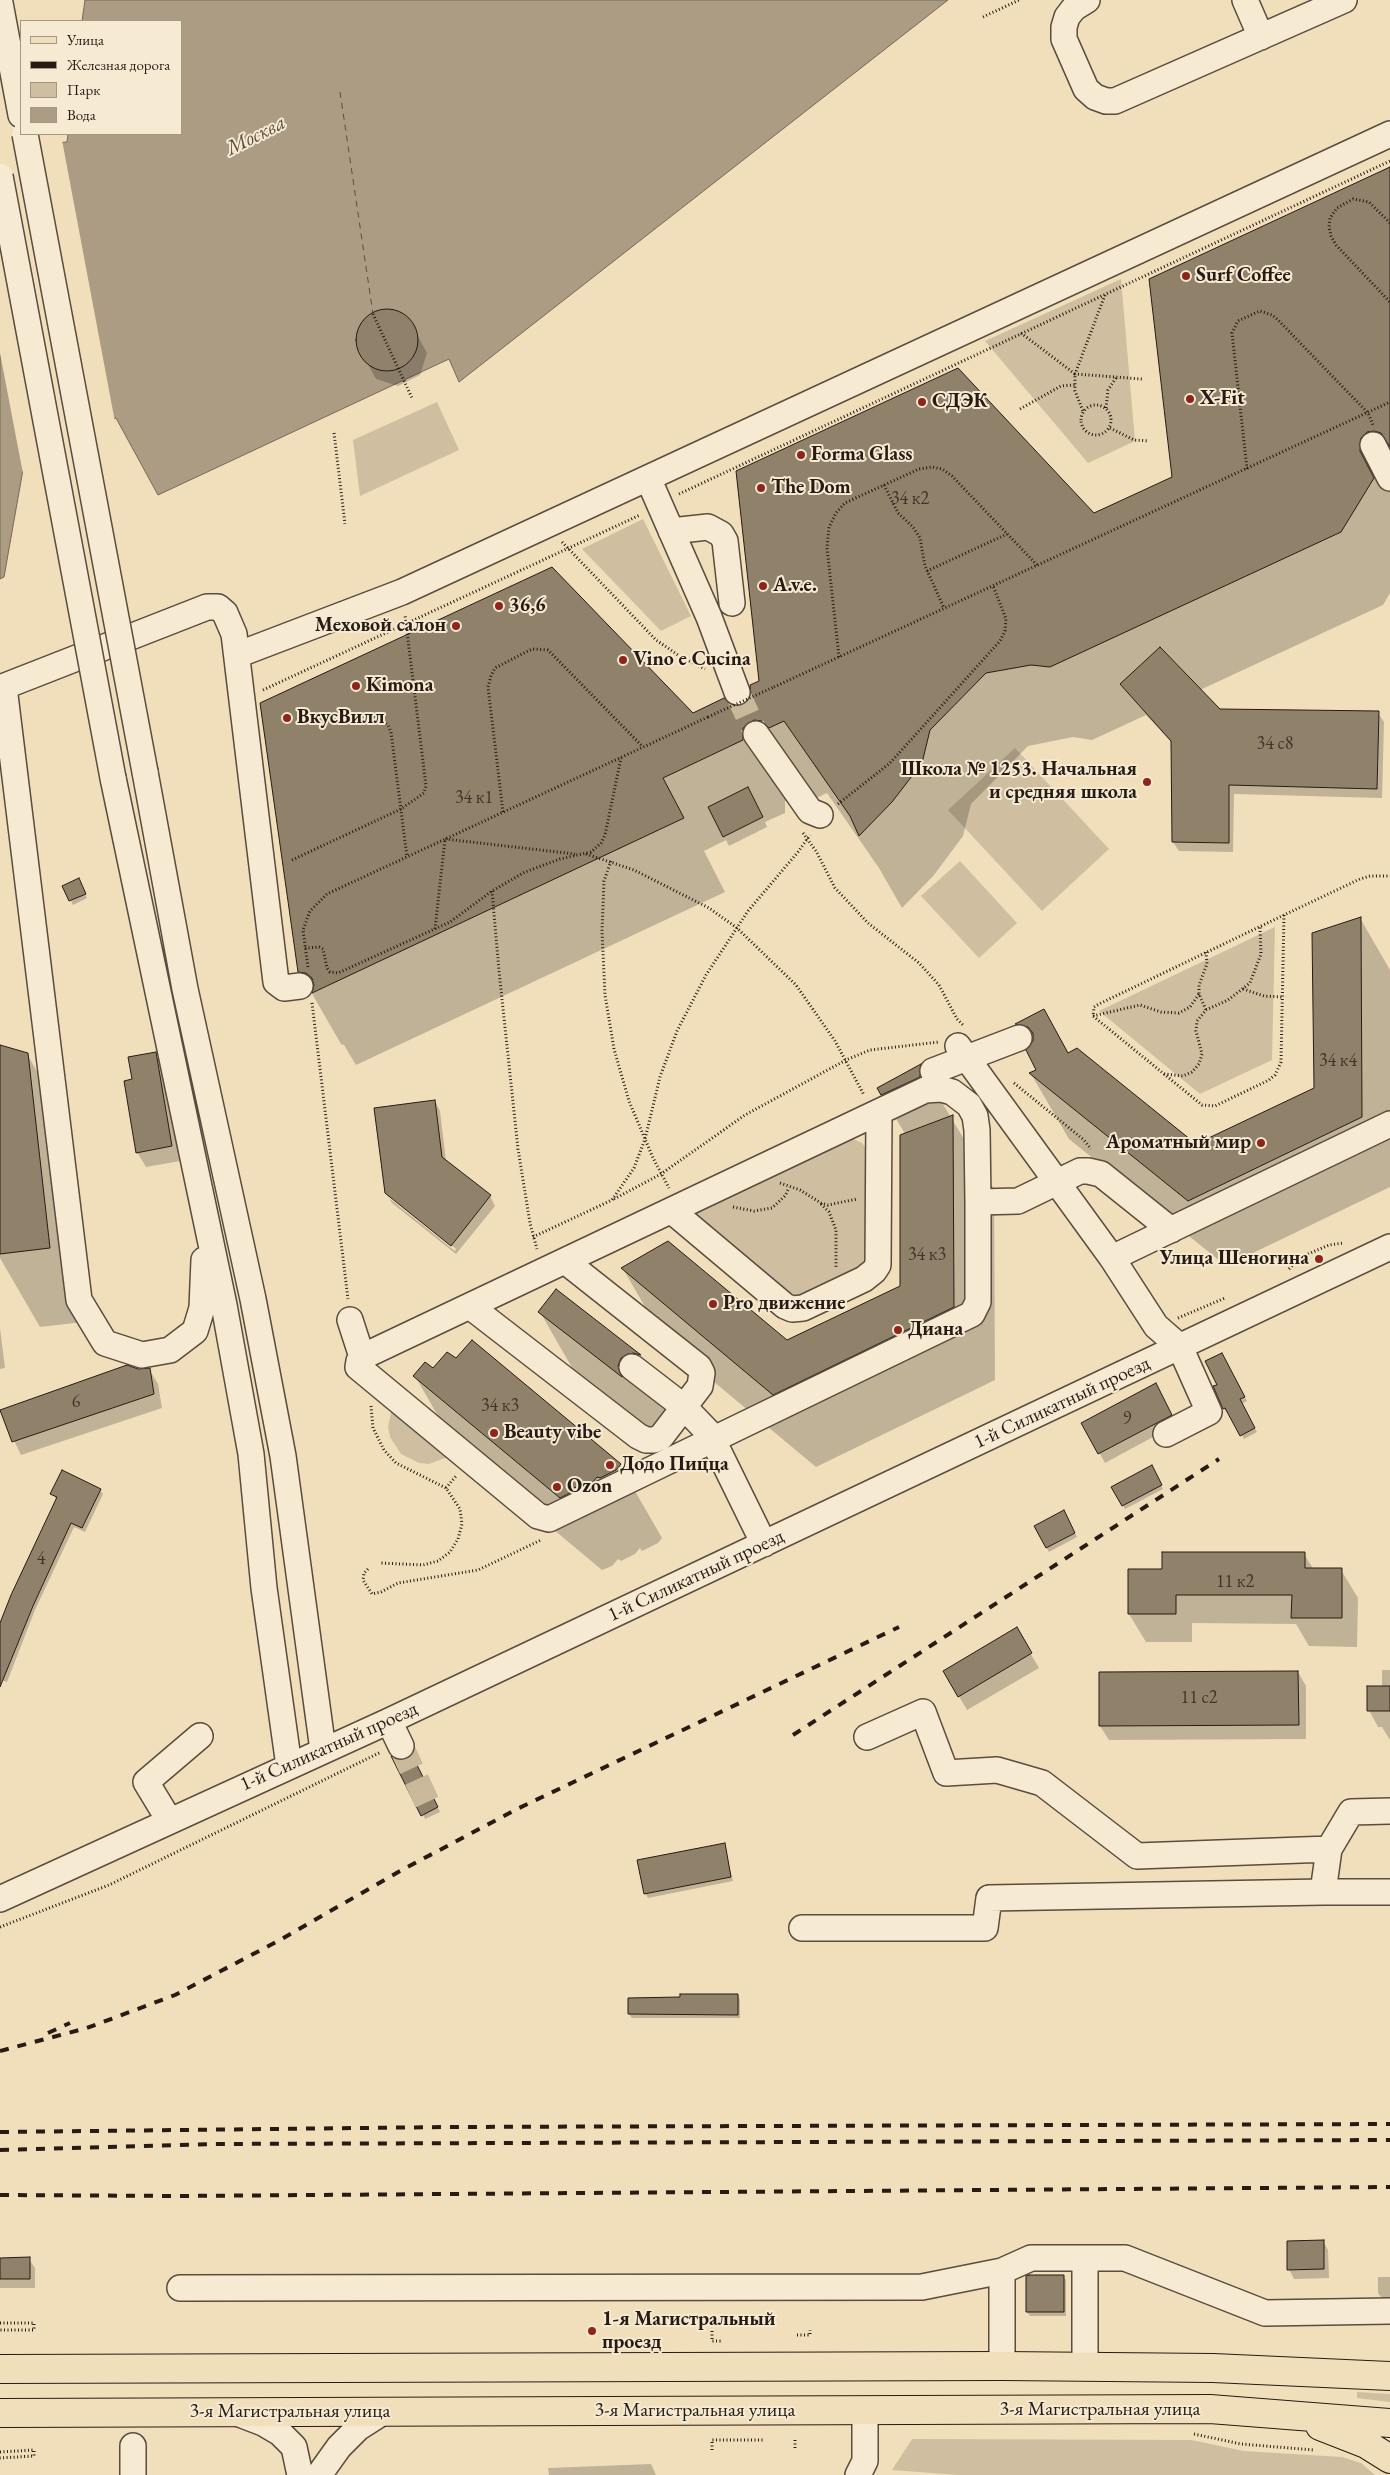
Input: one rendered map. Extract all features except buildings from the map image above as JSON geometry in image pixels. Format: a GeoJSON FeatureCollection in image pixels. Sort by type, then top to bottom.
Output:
{"type":"FeatureCollection","features":[{"type":"Feature","properties":{"kind":"main road"},"geometry":{"type":"LineString","coordinates":[[1296,2372],[1390,2361]]}},
{"type":"Feature","properties":{"kind":"main road","name":"3-я Магистральная улица"},"geometry":{"type":"LineString","coordinates":[[6,2368],[1002,2366],[1296,2372],[1390,2376]]}},
{"type":"Feature","properties":{"kind":"main road","name":"3-я Магистральная улица"},"geometry":{"type":"LineString","coordinates":[[0,2413],[1210,2410],[1288,2414],[1390,2423]]}},
{"type":"Feature","properties":{"kind":"main road"},"geometry":{"type":"LineString","coordinates":[[1288,2414],[1366,2444],[1390,2459]]}},
{"type":"Feature","properties":{"kind":"street"},"geometry":{"type":"LineString","coordinates":[[1087,0],[1074,8],[1067,17],[1064,27],[1064,39],[1086,89],[1095,97],[1116,102],[1344,0]]}},
{"type":"Feature","properties":{"kind":"street"},"geometry":{"type":"LineString","coordinates":[[1245,0],[1261,37]]}},
{"type":"Feature","properties":{"kind":"street"},"geometry":{"type":"LineString","coordinates":[[0,2],[20,110]]}},
{"type":"Feature","properties":{"kind":"street"},"geometry":{"type":"LineString","coordinates":[[237,655],[402,592],[1390,134]]}},
{"type":"Feature","properties":{"kind":"street"},"geometry":{"type":"LineString","coordinates":[[25,135],[185,989],[253,1299],[283,1456],[324,1750]]}},
{"type":"Feature","properties":{"kind":"street"},"geometry":{"type":"LineString","coordinates":[[0,176],[113,778],[224,1305],[251,1454],[264,1588],[289,1766]]}},
{"type":"Feature","properties":{"kind":"street"},"geometry":{"type":"LineString","coordinates":[[1373,445],[1390,478]]}},
{"type":"Feature","properties":{"kind":"street"},"geometry":{"type":"LineString","coordinates":[[648,478],[709,617],[735,687]]}},
{"type":"Feature","properties":{"kind":"street"},"geometry":{"type":"LineString","coordinates":[[671,531],[708,527],[721,534],[725,541],[732,603]]}},
{"type":"Feature","properties":{"kind":"street"},"geometry":{"type":"LineString","coordinates":[[200,1192],[205,1272],[202,1308],[195,1331],[170,1350],[142,1355],[105,1343],[79,1300],[2,688],[207,607],[218,607],[230,621],[237,655],[242,700],[280,921],[276,982],[284,988],[306,986]]}},
{"type":"Feature","properties":{"kind":"street"},"geometry":{"type":"LineString","coordinates":[[756,734],[810,811],[819,815]]}},
{"type":"Feature","properties":{"kind":"street"},"geometry":{"type":"LineString","coordinates":[[933,1071],[961,1042],[1019,1038]]}},
{"type":"Feature","properties":{"kind":"street"},"geometry":{"type":"LineString","coordinates":[[961,1042],[1057,1182],[1112,1258],[1156,1326],[1180,1347],[1209,1412],[1166,1434]]}},
{"type":"Feature","properties":{"kind":"street"},"geometry":{"type":"LineString","coordinates":[[941,1089],[961,1098],[975,1116],[977,1130],[978,1302],[972,1314],[712,1438],[554,1517],[544,1518],[358,1367],[362,1357],[769,1165],[925,1090],[941,1089]]}},
{"type":"Feature","properties":{"kind":"street"},"geometry":{"type":"LineString","coordinates":[[684,1205],[792,1309],[803,1308],[864,1279],[874,1271],[878,1264],[880,1198],[876,1114]]}},
{"type":"Feature","properties":{"kind":"street"},"geometry":{"type":"LineString","coordinates":[[1112,1258],[1390,1124]]}},
{"type":"Feature","properties":{"kind":"street"},"geometry":{"type":"LineString","coordinates":[[978,1202],[1018,1201],[1080,1171],[1101,1174],[1170,1230]]}},
{"type":"Feature","properties":{"kind":"street","name":"1-й Силикатный проезд"},"geometry":{"type":"LineString","coordinates":[[0,1900],[104,1853],[169,1820],[389,1721],[1390,1247]]}},
{"type":"Feature","properties":{"kind":"street"},"geometry":{"type":"LineString","coordinates":[[470,1307],[646,1440],[654,1440],[661,1437],[700,1386],[702,1373],[699,1366],[560,1264]]}},
{"type":"Feature","properties":{"kind":"street"},"geometry":{"type":"LineString","coordinates":[[350,1320],[362,1357]]}},
{"type":"Feature","properties":{"kind":"street"},"geometry":{"type":"LineString","coordinates":[[632,1367],[684,1407],[712,1438],[764,1544]]}},
{"type":"Feature","properties":{"kind":"street"},"geometry":{"type":"LineString","coordinates":[[867,1737],[923,1712],[946,1773],[997,1770],[1042,1783],[1137,1856],[1328,1849]]}},
{"type":"Feature","properties":{"kind":"street"},"geometry":{"type":"LineString","coordinates":[[389,1721],[401,1746]]}},
{"type":"Feature","properties":{"kind":"street"},"geometry":{"type":"LineString","coordinates":[[169,1820],[146,1782],[200,1736]]}},
{"type":"Feature","properties":{"kind":"street"},"geometry":{"type":"LineString","coordinates":[[1323,1892],[1328,1849],[1351,1812],[1390,1811]]}},
{"type":"Feature","properties":{"kind":"street"},"geometry":{"type":"LineString","coordinates":[[802,1928],[984,1928],[989,1898],[1390,1892]]}},
{"type":"Feature","properties":{"kind":"street"},"geometry":{"type":"LineString","coordinates":[[180,2288],[922,2288],[1002,2271],[1031,2258],[1125,2258],[1265,2313],[1390,2311]]}},
{"type":"Feature","properties":{"kind":"street"},"geometry":{"type":"LineString","coordinates":[[1085,2258],[1085,2367]]}},
{"type":"Feature","properties":{"kind":"street"},"geometry":{"type":"LineString","coordinates":[[1002,2271],[1002,2366]]}},
{"type":"Feature","properties":{"kind":"street"},"geometry":{"type":"LineString","coordinates":[[858,2475],[865,2462],[865,2411]]}},
{"type":"Feature","properties":{"kind":"street"},"geometry":{"type":"LineString","coordinates":[[234,2412],[263,2422],[280,2433],[294,2447],[300,2475]]}},
{"type":"Feature","properties":{"kind":"street"},"geometry":{"type":"LineString","coordinates":[[319,2475],[339,2447],[358,2428],[382,2412]]}},
{"type":"Feature","properties":{"kind":"street"},"geometry":{"type":"LineString","coordinates":[[0,2422],[58,2413]]}},
{"type":"Feature","properties":{"kind":"street"},"geometry":{"type":"LineString","coordinates":[[132,2446],[133,2475]]}},
{"type":"Feature","properties":{"kind":"path"},"geometry":{"type":"LineString","coordinates":[[984,17],[1020,0]]}},
{"type":"Feature","properties":{"kind":"path"},"geometry":{"type":"LineString","coordinates":[[242,700],[568,549],[683,491],[1390,161]]}},
{"type":"Feature","properties":{"kind":"path"},"geometry":{"type":"LineString","coordinates":[[1390,223],[1369,202],[1353,199],[1336,208],[1330,218],[1329,227],[1336,245],[1390,302]]}},
{"type":"Feature","properties":{"kind":"path"},"geometry":{"type":"LineString","coordinates":[[1083,411],[1075,385],[1074,374],[1105,294]]}},
{"type":"Feature","properties":{"kind":"path"},"geometry":{"type":"LineString","coordinates":[[1246,469],[1232,333],[1238,321],[1260,311],[1272,315],[1368,413]]}},
{"type":"Feature","properties":{"kind":"path"},"geometry":{"type":"LineString","coordinates":[[373,314],[412,398]]}},
{"type":"Feature","properties":{"kind":"path"},"geometry":{"type":"LineString","coordinates":[[1022,333],[1074,374],[1142,379]]}},
{"type":"Feature","properties":{"kind":"path"},"geometry":{"type":"LineString","coordinates":[[1106,408],[1108,390],[1117,377]]}},
{"type":"Feature","properties":{"kind":"path"},"geometry":{"type":"LineString","coordinates":[[1020,409],[1060,386],[1075,385]]}},
{"type":"Feature","properties":{"kind":"path"},"geometry":{"type":"LineString","coordinates":[[350,1320],[306,986],[303,930],[310,911],[326,894],[1390,402]]}},
{"type":"Feature","properties":{"kind":"path"},"geometry":{"type":"LineString","coordinates":[[1098,405],[1106,408],[1110,414],[1110,428],[1104,434],[1095,436],[1087,434],[1082,427],[1080,419],[1083,411],[1090,406],[1098,405]]}},
{"type":"Feature","properties":{"kind":"path"},"geometry":{"type":"LineString","coordinates":[[1110,428],[1134,440],[1149,441]]}},
{"type":"Feature","properties":{"kind":"path"},"geometry":{"type":"LineString","coordinates":[[334,434],[345,524]]}},
{"type":"Feature","properties":{"kind":"path"},"geometry":{"type":"LineString","coordinates":[[839,657],[827,548],[829,527],[836,513],[845,503],[919,469],[932,467],[942,469],[952,476],[1037,565]]}},
{"type":"Feature","properties":{"kind":"path"},"geometry":{"type":"LineString","coordinates":[[884,485],[898,513],[913,527],[920,538],[927,571],[944,608]]}},
{"type":"Feature","properties":{"kind":"path"},"geometry":{"type":"LineString","coordinates":[[545,526],[656,640],[681,657],[735,687]]}},
{"type":"Feature","properties":{"kind":"path"},"geometry":{"type":"LineString","coordinates":[[927,571],[1007,534]]}},
{"type":"Feature","properties":{"kind":"path"},"geometry":{"type":"LineString","coordinates":[[612,1200],[634,1168],[645,1139],[660,1077],[677,1031],[706,976],[748,911],[798,852],[819,815],[890,763],[1000,641],[1005,631],[1006,619],[993,586]]}},
{"type":"Feature","properties":{"kind":"path"},"geometry":{"type":"LineString","coordinates":[[292,860],[401,810],[422,796],[426,786],[402,592]]}},
{"type":"Feature","properties":{"kind":"path"},"geometry":{"type":"LineString","coordinates":[[503,812],[488,687],[490,676],[496,668],[532,649],[548,650],[643,747]]}},
{"type":"Feature","properties":{"kind":"path"},"geometry":{"type":"LineString","coordinates":[[343,718],[376,716],[388,725],[391,732],[406,857]]}},
{"type":"Feature","properties":{"kind":"path"},"geometry":{"type":"LineString","coordinates":[[585,854],[596,848],[605,835],[621,757]]}},
{"type":"Feature","properties":{"kind":"path"},"geometry":{"type":"LineString","coordinates":[[807,839],[819,815]]}},
{"type":"Feature","properties":{"kind":"path"},"geometry":{"type":"LineString","coordinates":[[445,839],[585,854],[634,870],[709,908],[737,928],[796,985],[835,1041],[876,1114]]}},
{"type":"Feature","properties":{"kind":"path"},"geometry":{"type":"LineString","coordinates":[[435,929],[445,839]]}},
{"type":"Feature","properties":{"kind":"path"},"geometry":{"type":"LineString","coordinates":[[533,1237],[612,1200],[661,1174],[745,1115],[846,1060],[870,1050],[961,1042],[939,985],[919,963],[868,923],[835,888],[807,839]]}},
{"type":"Feature","properties":{"kind":"path"},"geometry":{"type":"LineString","coordinates":[[305,948],[319,947],[323,949],[327,968],[330,972],[338,973],[461,916],[492,891],[525,872],[578,854]]}},
{"type":"Feature","properties":{"kind":"path"},"geometry":{"type":"LineString","coordinates":[[611,861],[604,881],[602,931],[605,995],[614,1049],[629,1102],[661,1174],[684,1205],[715,1209],[740,1206],[754,1211],[763,1211],[779,1202],[789,1188]]}},
{"type":"Feature","properties":{"kind":"path"},"geometry":{"type":"LineString","coordinates":[[1093,1016],[1094,1007],[1099,1004],[1360,879],[1370,876],[1390,876]]}},
{"type":"Feature","properties":{"kind":"path"},"geometry":{"type":"LineString","coordinates":[[492,891],[498,971],[514,1111],[533,1237],[541,1256],[560,1264]]}},
{"type":"Feature","properties":{"kind":"path"},"geometry":{"type":"LineString","coordinates":[[1093,1016],[1196,1101],[1208,1106],[1215,1106],[1269,1080],[1275,1075],[1280,1062],[1284,915]]}},
{"type":"Feature","properties":{"kind":"path"},"geometry":{"type":"LineString","coordinates":[[1162,1074],[1183,1076],[1192,1072],[1199,1064],[1202,1054],[1196,1031],[1197,1021],[1206,1010],[1228,1000],[1250,983],[1261,954],[1260,927]]}},
{"type":"Feature","properties":{"kind":"path"},"geometry":{"type":"LineString","coordinates":[[1206,952],[1207,964],[1199,982],[1199,994],[1206,1010]]}},
{"type":"Feature","properties":{"kind":"path"},"geometry":{"type":"LineString","coordinates":[[1243,989],[1264,996],[1282,997]]}},
{"type":"Feature","properties":{"kind":"path"},"geometry":{"type":"LineString","coordinates":[[1093,1016],[1140,1006],[1161,1012],[1179,1013],[1193,1004],[1199,994]]}},
{"type":"Feature","properties":{"kind":"path"},"geometry":{"type":"LineString","coordinates":[[1008,1078],[1084,1140],[1094,1155],[1101,1174]]}},
{"type":"Feature","properties":{"kind":"path"},"geometry":{"type":"LineString","coordinates":[[769,1165],[776,1178],[789,1188],[800,1190],[821,1203],[829,1212],[836,1230],[837,1253],[833,1293]]}},
{"type":"Feature","properties":{"kind":"path"},"geometry":{"type":"LineString","coordinates":[[821,1203],[836,1204],[854,1198],[880,1198]]}},
{"type":"Feature","properties":{"kind":"path"},"geometry":{"type":"LineString","coordinates":[[377,1384],[372,1394],[373,1428],[384,1450],[396,1463],[414,1474],[428,1478],[446,1488],[460,1509],[462,1524],[458,1539],[450,1552],[438,1561],[423,1565],[380,1564]]}},
{"type":"Feature","properties":{"kind":"path"},"geometry":{"type":"LineString","coordinates":[[0,2323],[34,2323],[34,2330],[0,2330]]}},
{"type":"Feature","properties":{"kind":"path"},"geometry":{"type":"LineString","coordinates":[[797,2335],[810,2335],[810,2330]]}},
{"type":"Feature","properties":{"kind":"path"},"geometry":{"type":"LineString","coordinates":[[712,2331],[712,2341],[720,2341]]}},
{"type":"Feature","properties":{"kind":"path"},"geometry":{"type":"LineString","coordinates":[[1192,2434],[1241,2444],[1324,2451]]}},
{"type":"Feature","properties":{"kind":"path"},"geometry":{"type":"LineString","coordinates":[[712,2450],[712,2440],[763,2440]]}},
{"type":"Feature","properties":{"kind":"path"},"geometry":{"type":"LineString","coordinates":[[795,2440],[795,2449]]}},
{"type":"Feature","properties":{"kind":"path"},"geometry":{"type":"LineString","coordinates":[[0,2452],[34,2450],[34,2456],[0,2458]]}},
{"type":"Feature","properties":{"kind":"green space"},"geometry":{"type":"Polygon","coordinates":[[[1121,279],[1135,441],[1088,463],[985,341],[1121,279]]]}},
{"type":"Feature","properties":{"kind":"green space"},"geometry":{"type":"Polygon","coordinates":[[[437,402],[459,450],[360,496],[353,440],[437,402]]]}},
{"type":"Feature","properties":{"kind":"green space"},"geometry":{"type":"Polygon","coordinates":[[[643,519],[691,616],[661,631],[582,549],[643,519]]]}},
{"type":"Feature","properties":{"kind":"green space"},"geometry":{"type":"Polygon","coordinates":[[[1015,748],[1109,849],[1042,911],[948,810],[1015,748]]]}},
{"type":"Feature","properties":{"kind":"green space"},"geometry":{"type":"Polygon","coordinates":[[[960,861],[1017,923],[979,958],[921,896],[960,861]]]}},
{"type":"Feature","properties":{"kind":"green space"},"geometry":{"type":"Polygon","coordinates":[[[1275,927],[1272,1060],[1200,1094],[1099,1011],[1275,927]]]}},
{"type":"Feature","properties":{"kind":"green space"},"geometry":{"type":"Polygon","coordinates":[[[851,1138],[862,1143],[866,1148],[867,1264],[795,1299],[690,1211],[851,1138]]]}},
{"type":"Feature","properties":{"kind":"green space"},"geometry":{"type":"Polygon","coordinates":[[[392,1408],[450,1456],[429,1464],[419,1463],[401,1454],[390,1437],[388,1427],[392,1408]]]}},
{"type":"Feature","properties":{"kind":"green space"},"geometry":{"type":"Polygon","coordinates":[[[1357,2392],[1390,2394],[1390,2402],[1357,2398],[1357,2392]]]}},
{"type":"Feature","properties":{"kind":"green space"},"geometry":{"type":"Polygon","coordinates":[[[912,2439],[1191,2440],[1244,2451],[1342,2457],[1361,2463],[1375,2475],[958,2475],[892,2470],[912,2439]]]}},
{"type":"Feature","properties":{"kind":"water","name":"Москва"},"geometry":{"type":"Polygon","coordinates":[[[85,0],[948,0],[459,382],[449,359],[158,495],[116,418],[27,447],[4,577],[0,579],[0,148],[67,142],[68,135],[182,135],[182,20],[82,20],[85,0]]]}},
{"type":"Feature","properties":{"kind":"pier"},"geometry":{"type":"Polygon","coordinates":[[[62,140],[115,422],[29,449],[24,479],[0,353],[0,146],[62,140]]]}},
{"type":"Feature","properties":{"kind":"ferry route"},"geometry":{"type":"LineString","coordinates":[[340,92],[373,314]]}},
{"type":"Feature","properties":{"kind":"tunnel"},"geometry":{"type":"LineString","coordinates":[[737,692],[756,734]]}},
{"type":"Feature","properties":{"kind":"tunnel"},"geometry":{"type":"LineString","coordinates":[[401,1746],[431,1811]]}},
{"type":"Feature","properties":{"kind":"railway"},"geometry":{"type":"LineString","coordinates":[[793,1735],[1219,1459]]}},
{"type":"Feature","properties":{"kind":"railway"},"geometry":{"type":"LineString","coordinates":[[0,2051],[87,2028],[175,1995],[280,1940],[400,1871],[517,1809],[899,1627]]}},
{"type":"Feature","properties":{"kind":"railway"},"geometry":{"type":"LineString","coordinates":[[48,2033],[70,2023]]}},
{"type":"Feature","properties":{"kind":"railway"},"geometry":{"type":"LineString","coordinates":[[0,2132],[448,2127],[1390,2124]]}},
{"type":"Feature","properties":{"kind":"railway"},"geometry":{"type":"LineString","coordinates":[[0,2150],[214,2144],[1390,2140]]}},
{"type":"Feature","properties":{"kind":"railway"},"geometry":{"type":"LineString","coordinates":[[0,2195],[177,2196],[1390,2187]]}},
{"type":"Feature","properties":{"kind":"place","name":"Surf Coffee"},"geometry":{"type":"Point","coordinates":[1186,276]}},
{"type":"Feature","properties":{"kind":"place","name":"X-Fit"},"geometry":{"type":"Point","coordinates":[1190,399]}},
{"type":"Feature","properties":{"kind":"place","name":"СДЭК"},"geometry":{"type":"Point","coordinates":[922,402]}},
{"type":"Feature","properties":{"kind":"place","name":"Forma Glass"},"geometry":{"type":"Point","coordinates":[801,455]}},
{"type":"Feature","properties":{"kind":"place","name":"The Dom"},"geometry":{"type":"Point","coordinates":[761,488]}},
{"type":"Feature","properties":{"kind":"place","name":"A.v.e."},"geometry":{"type":"Point","coordinates":[763,586]}},
{"type":"Feature","properties":{"kind":"place","name":"36,6"},"geometry":{"type":"Point","coordinates":[499,606]}},
{"type":"Feature","properties":{"kind":"place","name":"Меховой салон"},"geometry":{"type":"Point","coordinates":[456,626]}},
{"type":"Feature","properties":{"kind":"place","name":"Vino e Cucina"},"geometry":{"type":"Point","coordinates":[623,660]}},
{"type":"Feature","properties":{"kind":"place","name":"Kimona"},"geometry":{"type":"Point","coordinates":[356,686]}},
{"type":"Feature","properties":{"kind":"place","name":"ВкусВилл"},"geometry":{"type":"Point","coordinates":[287,718]}},
{"type":"Feature","properties":{"kind":"place","name":"Школа № 1253. Начальная и средняя школа"},"geometry":{"type":"Point","coordinates":[1147,782]}},
{"type":"Feature","properties":{"kind":"place","name":"Ароматный мир"},"geometry":{"type":"Point","coordinates":[1261,1143]}},
{"type":"Feature","properties":{"kind":"place","name":"Улица Шеногина"},"geometry":{"type":"Point","coordinates":[1319,1259]}},
{"type":"Feature","properties":{"kind":"place","name":"Pro движение"},"geometry":{"type":"Point","coordinates":[713,1304]}},
{"type":"Feature","properties":{"kind":"place","name":"Диана"},"geometry":{"type":"Point","coordinates":[898,1330]}},
{"type":"Feature","properties":{"kind":"place","name":"Beauty vibe"},"geometry":{"type":"Point","coordinates":[494,1433]}},
{"type":"Feature","properties":{"kind":"place","name":"Додо Пицца"},"geometry":{"type":"Point","coordinates":[610,1465]}},
{"type":"Feature","properties":{"kind":"place","name":"Ozon"},"geometry":{"type":"Point","coordinates":[557,1487]}},
{"type":"Feature","properties":{"kind":"place","name":"1-я Магистральный проезд"},"geometry":{"type":"Point","coordinates":[592,2331]}}]}
